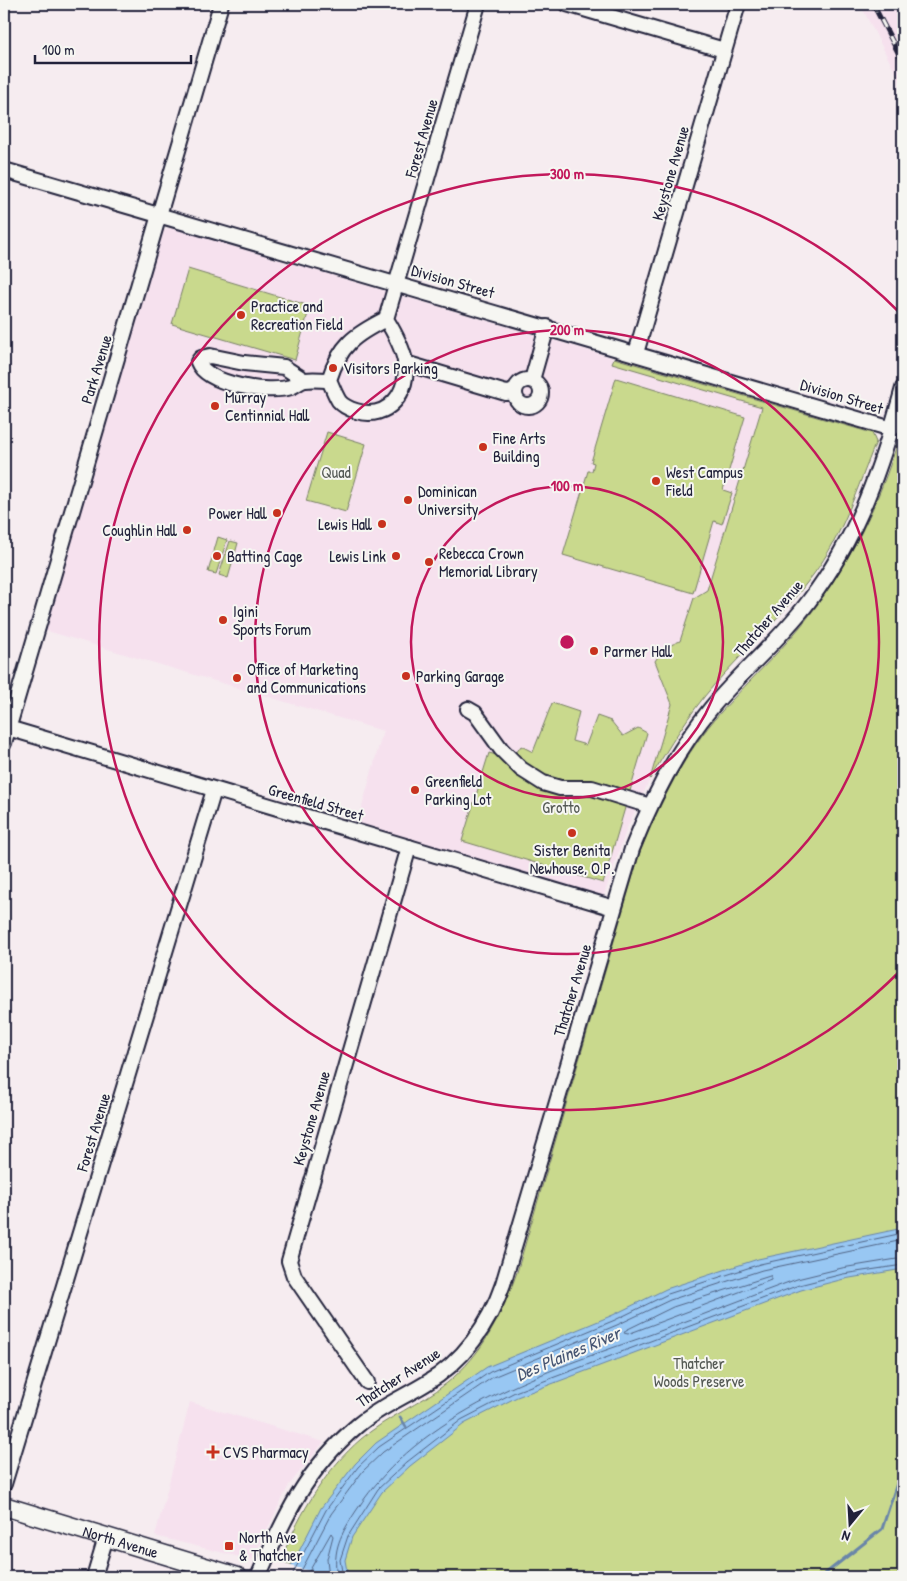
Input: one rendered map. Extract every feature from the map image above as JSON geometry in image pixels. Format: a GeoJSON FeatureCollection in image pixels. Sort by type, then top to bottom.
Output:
{"type":"FeatureCollection","features":[{"type":"Feature","properties":{"kind":"main road","name":"North Avenue"},"geometry":{"type":"LineString","coordinates":[[4,1506],[238,1577]]}},
{"type":"Feature","properties":{"kind":"street","name":"Park Avenue"},"geometry":{"type":"LineString","coordinates":[[4,743],[221,4]]}},
{"type":"Feature","properties":{"kind":"street","name":"Forest Avenue"},"geometry":{"type":"LineString","coordinates":[[386,319],[478,4]]}},
{"type":"Feature","properties":{"kind":"street"},"geometry":{"type":"LineString","coordinates":[[567,4],[724,50]]}},
{"type":"Feature","properties":{"kind":"street","name":"Keystone Avenue"},"geometry":{"type":"LineString","coordinates":[[636,353],[738,4]]}},
{"type":"Feature","properties":{"kind":"street","name":"Division Street"},"geometry":{"type":"LineString","coordinates":[[4,170],[548,327],[892,429]]}},
{"type":"Feature","properties":{"kind":"street"},"geometry":{"type":"LineString","coordinates":[[386,319],[396,335],[405,363],[401,391],[393,404],[378,413],[364,413],[348,408],[339,401],[329,380],[335,362],[344,347],[366,329],[386,319]]}},
{"type":"Feature","properties":{"kind":"street"},"geometry":{"type":"LineString","coordinates":[[532,380],[548,327]]}},
{"type":"Feature","properties":{"kind":"street"},"geometry":{"type":"LineString","coordinates":[[304,380],[284,367],[244,363],[210,356],[201,358],[198,362],[201,369],[222,381],[253,387],[291,387],[304,380],[329,380]]}},
{"type":"Feature","properties":{"kind":"street"},"geometry":{"type":"LineString","coordinates":[[405,363],[506,393],[515,392]]}},
{"type":"Feature","properties":{"kind":"street"},"geometry":{"type":"LineString","coordinates":[[515,392],[520,403],[528,406],[536,403],[541,393],[538,385],[532,380]]}},
{"type":"Feature","properties":{"kind":"street"},"geometry":{"type":"LineString","coordinates":[[515,392],[521,382],[532,380]]}},
{"type":"Feature","properties":{"kind":"street","name":"Thatcher Avenue"},"geometry":{"type":"LineString","coordinates":[[258,1577],[289,1508],[306,1481],[332,1450],[374,1413],[440,1374],[475,1340],[484,1327],[503,1284],[632,849],[650,806],[670,768],[696,727],[730,687],[790,625],[810,600],[842,552],[874,484],[903,388]]}},
{"type":"Feature","properties":{"kind":"street"},"geometry":{"type":"LineString","coordinates":[[468,709],[475,713],[501,749],[521,769],[543,783],[560,788],[592,788],[650,806]]}},
{"type":"Feature","properties":{"kind":"street","name":"Greenfield Street"},"geometry":{"type":"LineString","coordinates":[[8,728],[614,908]]}},
{"type":"Feature","properties":{"kind":"street","name":"Forest Avenue"},"geometry":{"type":"LineString","coordinates":[[5,1482],[214,790]]}},
{"type":"Feature","properties":{"kind":"street","name":"Keystone Avenue"},"geometry":{"type":"LineString","coordinates":[[367,1382],[294,1276],[289,1261],[409,847]]}},
{"type":"Feature","properties":{"kind":"street"},"geometry":{"type":"LineString","coordinates":[[94,1577],[106,1537]]}},
{"type":"Feature","properties":{"kind":"shaded area"},"geometry":{"type":"Polygon","coordinates":[[[860,4],[894,4],[903,22],[903,87],[860,4]]]}},
{"type":"Feature","properties":{"kind":"shaded area","name":"Dominican University"},"geometry":{"type":"Polygon","coordinates":[[[170,228],[764,402],[650,779],[627,828],[604,895],[598,896],[357,825],[383,731],[44,630],[160,235],[164,230],[170,228]]]}},
{"type":"Feature","properties":{"kind":"shaded area"},"geometry":{"type":"Polygon","coordinates":[[[190,1402],[324,1442],[289,1485],[252,1560],[155,1536],[190,1402]]]}},
{"type":"Feature","properties":{"kind":"green space","name":"Practice and Recreation Field"},"geometry":{"type":"Polygon","coordinates":[[[188,269],[310,306],[295,360],[172,324],[188,269]]]}},
{"type":"Feature","properties":{"kind":"green space"},"geometry":{"type":"Polygon","coordinates":[[[614,358],[872,433],[876,442],[849,511],[824,560],[790,604],[726,671],[696,707],[664,754],[650,779],[672,704],[655,661],[664,648],[680,641],[694,598],[707,590],[762,407],[612,363],[614,358]]]}},
{"type":"Feature","properties":{"kind":"green space","name":"West Campus Field"},"geometry":{"type":"Polygon","coordinates":[[[616,378],[745,417],[723,490],[732,493],[722,524],[714,521],[693,593],[563,555],[588,471],[592,471],[594,463],[591,462],[616,378]]]}},
{"type":"Feature","properties":{"kind":"green space","name":"Thatcher Woods Preserve"},"geometry":{"type":"Polygon","coordinates":[[[903,425],[903,1577],[330,1577],[286,1564],[283,1555],[297,1523],[315,1493],[336,1464],[371,1431],[437,1391],[460,1372],[490,1333],[505,1303],[517,1272],[640,852],[656,815],[674,779],[708,727],[793,635],[830,587],[856,543],[878,497],[903,425]]]}},
{"type":"Feature","properties":{"kind":"green space","name":"Quad"},"geometry":{"type":"Polygon","coordinates":[[[327,432],[366,444],[346,512],[306,501],[327,432]]]}},
{"type":"Feature","properties":{"kind":"green space","name":"Batting Cage"},"geometry":{"type":"Polygon","coordinates":[[[218,537],[227,540],[216,574],[208,572],[218,537]]]}},
{"type":"Feature","properties":{"kind":"green space","name":"Batting Cage"},"geometry":{"type":"Polygon","coordinates":[[[230,541],[238,543],[228,578],[219,575],[230,541]]]}},
{"type":"Feature","properties":{"kind":"green space","name":"Grotto"},"geometry":{"type":"Polygon","coordinates":[[[552,703],[579,712],[572,741],[586,745],[597,716],[611,721],[623,736],[638,728],[647,733],[603,883],[462,841],[489,753],[512,759],[521,746],[533,752],[552,703]]]}},
{"type":"Feature","properties":{"kind":"water","name":"Des Plaines River"},"geometry":{"type":"Polygon","coordinates":[[[903,1228],[903,1269],[844,1279],[801,1290],[517,1397],[464,1424],[410,1466],[382,1492],[352,1537],[345,1560],[348,1577],[286,1577],[321,1508],[355,1464],[376,1443],[487,1367],[613,1315],[666,1289],[758,1259],[903,1228]]]}},
{"type":"Feature","properties":{"kind":"pier"},"geometry":{"type":"Polygon","coordinates":[[[288,1565],[330,1577],[283,1577],[288,1565]]]}},
{"type":"Feature","properties":{"kind":"waterway"},"geometry":{"type":"LineString","coordinates":[[400,1417],[406,1427]]}},
{"type":"Feature","properties":{"kind":"waterway"},"geometry":{"type":"LineString","coordinates":[[821,1577],[882,1529],[903,1465]]}},
{"type":"Feature","properties":{"kind":"railway"},"geometry":{"type":"LineString","coordinates":[[873,4],[903,62]]}},
{"type":"Feature","properties":{"kind":"place","name":"Practice and Recreation Field"},"geometry":{"type":"Point","coordinates":[241,315]}},
{"type":"Feature","properties":{"kind":"place","name":"Visitors Parking"},"geometry":{"type":"Point","coordinates":[333,368]}},
{"type":"Feature","properties":{"kind":"place","name":"Murray Centinnial Hall"},"geometry":{"type":"Point","coordinates":[215,406]}},
{"type":"Feature","properties":{"kind":"place","name":"Fine Arts Building"},"geometry":{"type":"Point","coordinates":[483,447]}},
{"type":"Feature","properties":{"kind":"place","name":"West Campus Field"},"geometry":{"type":"Point","coordinates":[656,481]}},
{"type":"Feature","properties":{"kind":"place","name":"Dominican University"},"geometry":{"type":"Point","coordinates":[408,500]}},
{"type":"Feature","properties":{"kind":"place","name":"Power Hall"},"geometry":{"type":"Point","coordinates":[277,513]}},
{"type":"Feature","properties":{"kind":"place","name":"Lewis Hall"},"geometry":{"type":"Point","coordinates":[382,524]}},
{"type":"Feature","properties":{"kind":"place","name":"Coughlin Hall"},"geometry":{"type":"Point","coordinates":[187,530]}},
{"type":"Feature","properties":{"kind":"place","name":"Batting Cage"},"geometry":{"type":"Point","coordinates":[217,556]}},
{"type":"Feature","properties":{"kind":"place","name":"Lewis Link"},"geometry":{"type":"Point","coordinates":[396,556]}},
{"type":"Feature","properties":{"kind":"place","name":"Rebecca Crown Memorial Library"},"geometry":{"type":"Point","coordinates":[429,562]}},
{"type":"Feature","properties":{"kind":"place","name":"Igini Sports Forum"},"geometry":{"type":"Point","coordinates":[223,620]}},
{"type":"Feature","properties":{"kind":"place","name":"Parmer Hall"},"geometry":{"type":"Point","coordinates":[594,651]}},
{"type":"Feature","properties":{"kind":"place","name":"Parking Garage"},"geometry":{"type":"Point","coordinates":[406,676]}},
{"type":"Feature","properties":{"kind":"place","name":"Office of Marketing and Communications"},"geometry":{"type":"Point","coordinates":[237,678]}},
{"type":"Feature","properties":{"kind":"place","name":"Greenfield Parking Lot"},"geometry":{"type":"Point","coordinates":[415,790]}},
{"type":"Feature","properties":{"kind":"place","name":"Sister Benita Newhouse, O.P."},"geometry":{"type":"Point","coordinates":[572,833]}},
{"type":"Feature","properties":{"kind":"place","name":"CVS Pharmacy"},"geometry":{"type":"Point","coordinates":[213,1452]}},
{"type":"Feature","properties":{"kind":"place","name":"North Ave & Thatcher"},"geometry":{"type":"Point","coordinates":[229,1546]}}]}
